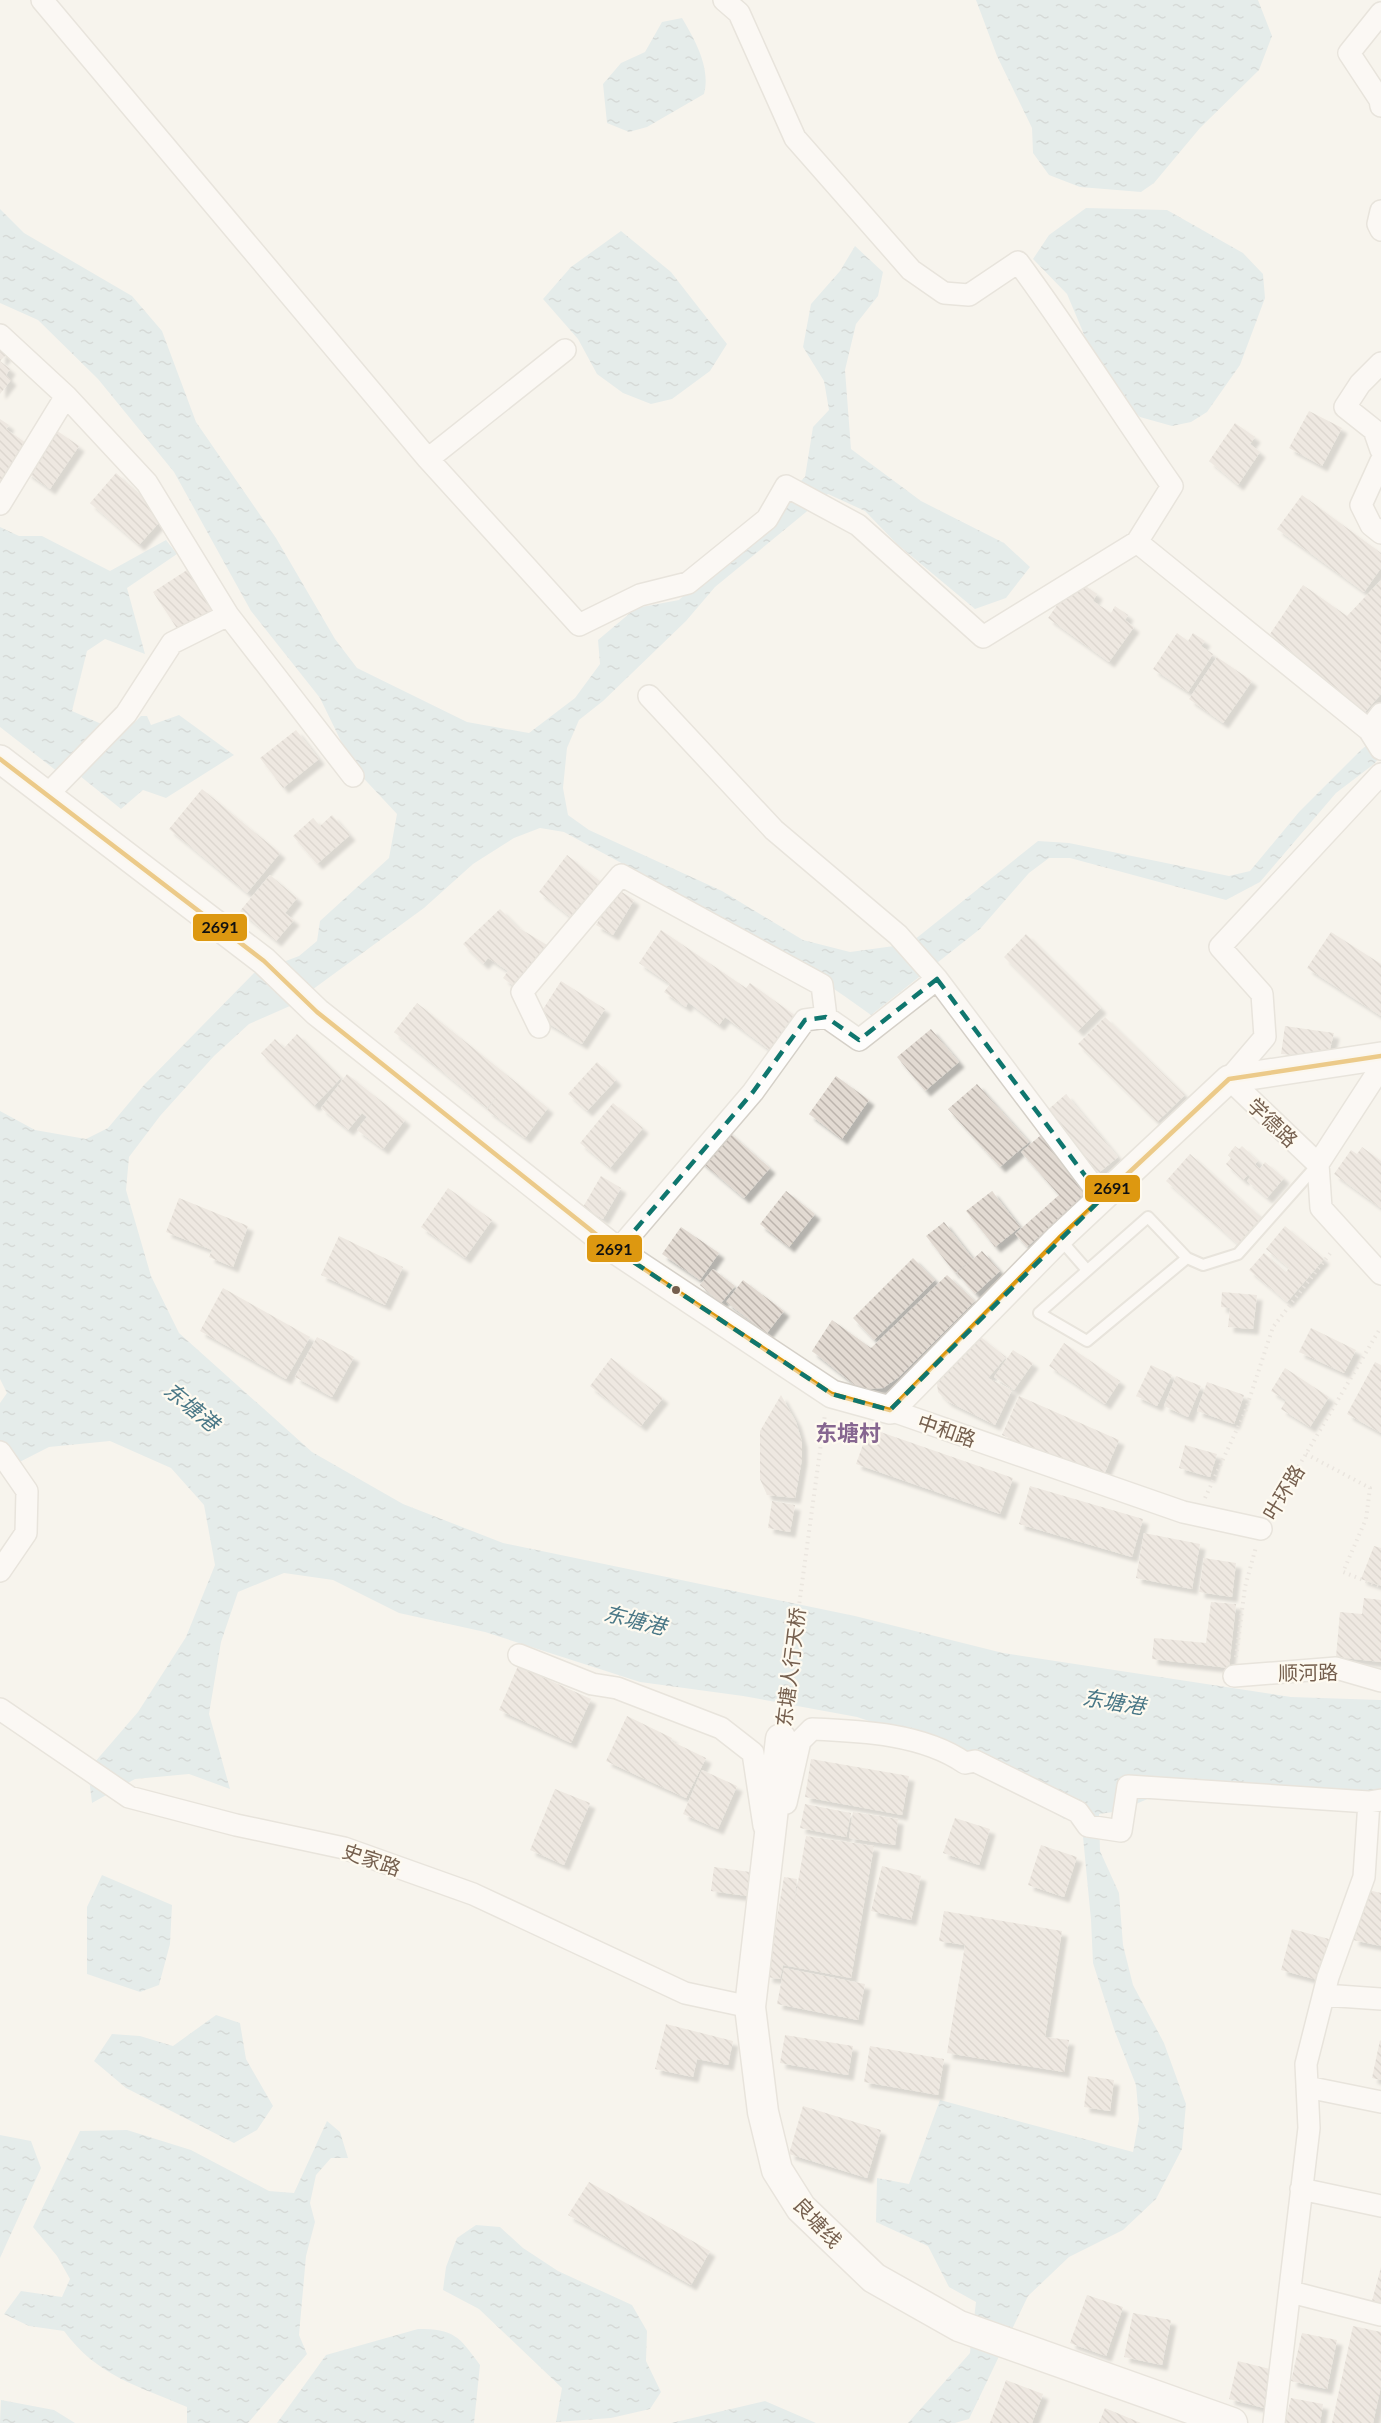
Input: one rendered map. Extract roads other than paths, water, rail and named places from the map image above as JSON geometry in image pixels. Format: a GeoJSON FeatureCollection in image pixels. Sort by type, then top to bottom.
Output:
{"type":"FeatureCollection","features":[{"type":"Feature","properties":{"kind":"main road","name":"良塘线"},"geometry":{"type":"LineString","coordinates":[[781,1738],[767,1842],[750,2007],[762,2112],[777,2170],[801,2208],[874,2278],[959,2326],[1232,2423]]}},
{"type":"Feature","properties":{"kind":"street"},"geometry":{"type":"LineString","coordinates":[[42,0],[428,459],[579,625],[640,595],[688,583],[766,519],[786,486],[858,525],[983,637],[1137,542],[1172,486],[1100,382],[1061,320],[1018,262],[969,295],[944,293],[911,270],[795,138],[739,13],[724,0]]}},
{"type":"Feature","properties":{"kind":"street"},"geometry":{"type":"LineString","coordinates":[[1381,13],[1348,54],[1380,100],[1381,106]]}},
{"type":"Feature","properties":{"kind":"street"},"geometry":{"type":"LineString","coordinates":[[1381,211],[1378,224],[1381,230]]}},
{"type":"Feature","properties":{"kind":"street"},"geometry":{"type":"LineString","coordinates":[[0,335],[66,396],[147,483],[228,615],[353,776]]}},
{"type":"Feature","properties":{"kind":"street"},"geometry":{"type":"LineString","coordinates":[[428,459],[565,350]]}},
{"type":"Feature","properties":{"kind":"street"},"geometry":{"type":"LineString","coordinates":[[1381,363],[1360,384],[1345,407],[1374,430],[1381,450]]}},
{"type":"Feature","properties":{"kind":"street"},"geometry":{"type":"LineString","coordinates":[[0,504],[66,396]]}},
{"type":"Feature","properties":{"kind":"street"},"geometry":{"type":"LineString","coordinates":[[1381,461],[1360,505],[1371,525],[1381,533]]}},
{"type":"Feature","properties":{"kind":"street"},"geometry":{"type":"LineString","coordinates":[[1137,542],[1376,732]]}},
{"type":"Feature","properties":{"kind":"street"},"geometry":{"type":"LineString","coordinates":[[0,759],[47,795],[126,714],[172,643],[228,615]]}},
{"type":"Feature","properties":{"kind":"street"},"geometry":{"type":"LineString","coordinates":[[649,696],[774,830],[898,935],[938,979],[1102,1198]]}},
{"type":"Feature","properties":{"kind":"street"},"geometry":{"type":"LineString","coordinates":[[890,1410],[1059,1238],[1229,1079],[1265,1037],[1262,994],[1220,947],[1381,774]]}},
{"type":"Feature","properties":{"kind":"street","name":"中和路"},"geometry":{"type":"LineString","coordinates":[[47,795],[264,961],[317,1012],[617,1251],[832,1394],[890,1410],[1197,1515],[1262,1529]]}},
{"type":"Feature","properties":{"kind":"street"},"geometry":{"type":"LineString","coordinates":[[539,1027],[522,992],[621,875],[822,985],[826,1017]]}},
{"type":"Feature","properties":{"kind":"street"},"geometry":{"type":"LineString","coordinates":[[617,1251],[753,1092],[805,1020],[826,1017],[859,1041],[938,979]]}},
{"type":"Feature","properties":{"kind":"street"},"geometry":{"type":"LineString","coordinates":[[1229,1079],[1381,1056]]}},
{"type":"Feature","properties":{"kind":"street","name":"学德路"},"geometry":{"type":"LineString","coordinates":[[1229,1079],[1318,1164],[1381,1066]]}},
{"type":"Feature","properties":{"kind":"street"},"geometry":{"type":"LineString","coordinates":[[1318,1164],[1321,1208],[1381,1274]]}},
{"type":"Feature","properties":{"kind":"street"},"geometry":{"type":"LineString","coordinates":[[0,1452],[27,1491],[26,1533],[0,1571]]}},
{"type":"Feature","properties":{"kind":"street"},"geometry":{"type":"LineString","coordinates":[[519,1655],[592,1684],[617,1688],[721,1728],[753,1753],[767,1842]]}},
{"type":"Feature","properties":{"kind":"street","name":"顺河路"},"geometry":{"type":"LineString","coordinates":[[1234,1676],[1336,1668],[1381,1681]]}},
{"type":"Feature","properties":{"kind":"street","name":"史家路"},"geometry":{"type":"LineString","coordinates":[[0,1709],[129,1797],[236,1826],[344,1848],[473,1894],[685,1993],[750,2007]]}},
{"type":"Feature","properties":{"kind":"street"},"geometry":{"type":"LineString","coordinates":[[767,1842],[785,1805],[800,1741],[812,1730],[885,1735],[948,1752],[965,1763],[975,1761],[1077,1812],[1088,1826],[1121,1831],[1128,1786],[1375,1801],[1364,1877],[1323,1995],[1306,2064],[1309,2128],[1274,2423]]}},
{"type":"Feature","properties":{"kind":"street"},"geometry":{"type":"LineString","coordinates":[[1323,1995],[1381,1999]]}},
{"type":"Feature","properties":{"kind":"street"},"geometry":{"type":"LineString","coordinates":[[1307,2087],[1381,2102]]}},
{"type":"Feature","properties":{"kind":"street"},"geometry":{"type":"LineString","coordinates":[[1301,2189],[1381,2206]]}},
{"type":"Feature","properties":{"kind":"street"},"geometry":{"type":"LineString","coordinates":[[1291,2292],[1381,2315]]}},
{"type":"Feature","properties":{"kind":"lane"},"geometry":{"type":"LineString","coordinates":[[1187,1258],[1087,1341],[1039,1313],[1148,1217],[1187,1258],[1203,1265],[1238,1254],[1318,1164]]}},
{"type":"Feature","properties":{"kind":"lane"},"geometry":{"type":"LineString","coordinates":[[1059,1238],[1087,1270]]}},
{"type":"Feature","properties":{"kind":"water"},"geometry":{"type":"Polygon","coordinates":[[[976,0],[1258,0],[1272,36],[1259,70],[1200,128],[1154,183],[1141,192],[1080,187],[1049,175],[1033,153],[1032,128],[997,56],[976,0]]]}},
{"type":"Feature","properties":{"kind":"water"},"geometry":{"type":"Polygon","coordinates":[[[682,18],[697,45],[704,64],[706,84],[704,94],[647,127],[629,132],[607,123],[603,84],[621,63],[645,52],[662,22],[682,18]]]}},
{"type":"Feature","properties":{"kind":"water"},"geometry":{"type":"Polygon","coordinates":[[[1086,208],[1167,210],[1243,253],[1263,274],[1265,298],[1240,365],[1207,412],[1191,422],[1172,426],[1140,417],[1112,392],[1091,363],[1083,332],[1067,294],[1033,259],[1049,235],[1086,208]]]}},
{"type":"Feature","properties":{"kind":"water","name":"东塘港"},"geometry":{"type":"Polygon","coordinates":[[[0,209],[24,233],[132,296],[162,331],[196,422],[276,538],[335,639],[357,668],[467,722],[529,733],[575,698],[600,664],[598,640],[636,608],[679,600],[805,477],[813,427],[829,410],[824,381],[803,347],[811,304],[840,271],[855,246],[883,272],[878,296],[856,324],[845,370],[851,449],[921,501],[1004,543],[1030,567],[1006,598],[975,609],[897,544],[865,511],[828,494],[715,587],[686,621],[603,701],[579,720],[567,748],[563,788],[568,815],[589,830],[722,891],[803,940],[850,952],[909,944],[1038,841],[1069,843],[1229,876],[1250,871],[1299,812],[1362,749],[1381,734],[1381,756],[1336,793],[1260,882],[1226,900],[1070,858],[1049,858],[1029,873],[980,929],[871,1015],[797,964],[682,896],[564,832],[540,828],[514,838],[473,864],[424,908],[290,1006],[249,1024],[214,1056],[160,1116],[129,1157],[126,1190],[151,1276],[179,1333],[312,1452],[403,1504],[503,1543],[855,1616],[1003,1653],[1291,1697],[1381,1700],[1381,1797],[1168,1790],[1120,1811],[1099,1814],[1100,1851],[1119,1893],[1123,1945],[1133,1985],[1164,2043],[1186,2104],[1182,2149],[1156,2199],[1123,2230],[1069,2257],[1028,2296],[969,2419],[955,2423],[908,2423],[970,2353],[976,2302],[949,2287],[928,2246],[876,2222],[877,2178],[909,2184],[940,2100],[1133,2152],[1139,2119],[1136,2085],[1114,2029],[1093,1963],[1081,1816],[1064,1819],[967,1754],[857,1717],[743,1696],[640,1682],[485,1632],[399,1613],[333,1580],[284,1573],[238,1592],[221,1642],[209,1714],[230,1789],[189,1774],[135,1779],[92,1803],[88,1770],[138,1712],[186,1637],[215,1565],[204,1505],[171,1468],[110,1441],[49,1447],[0,1472],[0,1403],[7,1393],[0,1379],[0,1111],[35,1130],[86,1139],[108,1128],[144,1085],[254,973],[299,956],[317,941],[320,921],[389,858],[397,814],[354,768],[320,698],[251,611],[174,472],[98,379],[38,320],[0,303],[0,209]]]}},
{"type":"Feature","properties":{"kind":"water"},"geometry":{"type":"Polygon","coordinates":[[[621,231],[671,272],[727,344],[710,371],[672,399],[651,404],[623,393],[597,374],[578,339],[543,299],[571,267],[621,231]]]}},
{"type":"Feature","properties":{"kind":"water"},"geometry":{"type":"Polygon","coordinates":[[[0,527],[19,536],[42,536],[110,571],[166,540],[177,554],[127,588],[145,654],[105,639],[87,651],[72,711],[106,726],[58,772],[0,727],[0,527]]]}},
{"type":"Feature","properties":{"kind":"water"},"geometry":{"type":"Polygon","coordinates":[[[179,715],[234,755],[166,798],[143,790],[121,809],[80,776],[141,716],[147,716],[151,725],[179,715]]]}},
{"type":"Feature","properties":{"kind":"water"},"geometry":{"type":"Polygon","coordinates":[[[102,1875],[172,1905],[170,1944],[159,1985],[140,1992],[87,1974],[87,1907],[102,1875]]]}},
{"type":"Feature","properties":{"kind":"water"},"geometry":{"type":"Polygon","coordinates":[[[216,2015],[240,2023],[246,2059],[273,2106],[257,2130],[234,2143],[126,2088],[94,2061],[112,2034],[140,2036],[173,2046],[216,2015]]]}},
{"type":"Feature","properties":{"kind":"water"},"geometry":{"type":"Polygon","coordinates":[[[327,2121],[340,2132],[348,2158],[331,2158],[316,2175],[310,2203],[315,2222],[306,2256],[299,2335],[307,2354],[248,2423],[187,2423],[187,2407],[135,2386],[104,2369],[90,2359],[64,2331],[29,2326],[4,2314],[21,2291],[62,2297],[70,2279],[57,2256],[33,2227],[80,2131],[127,2130],[191,2150],[269,2191],[294,2193],[327,2121]]]}},
{"type":"Feature","properties":{"kind":"water"},"geometry":{"type":"Polygon","coordinates":[[[0,2135],[31,2141],[41,2168],[0,2258],[0,2135]]]}},
{"type":"Feature","properties":{"kind":"water"},"geometry":{"type":"Polygon","coordinates":[[[476,2225],[500,2227],[523,2248],[558,2271],[632,2305],[647,2331],[646,2361],[661,2392],[650,2409],[611,2418],[556,2422],[562,2388],[479,2309],[443,2290],[446,2267],[457,2238],[476,2225]]]}},
{"type":"Feature","properties":{"kind":"water"},"geometry":{"type":"Polygon","coordinates":[[[418,2329],[430,2329],[455,2336],[467,2347],[480,2365],[474,2423],[277,2423],[326,2355],[418,2329]]]}},
{"type":"Feature","properties":{"kind":"water"},"geometry":{"type":"Polygon","coordinates":[[[1,2400],[54,2410],[75,2423],[0,2423],[1,2400]]]}},
{"type":"Feature","properties":{"kind":"water"},"geometry":{"type":"Polygon","coordinates":[[[765,2401],[816,2423],[671,2423],[684,2420],[765,2401]]]}},
{"type":"Feature","properties":{"kind":"district","name":"东塘村"},"geometry":{"type":"Point","coordinates":[848,1432]}}]}
